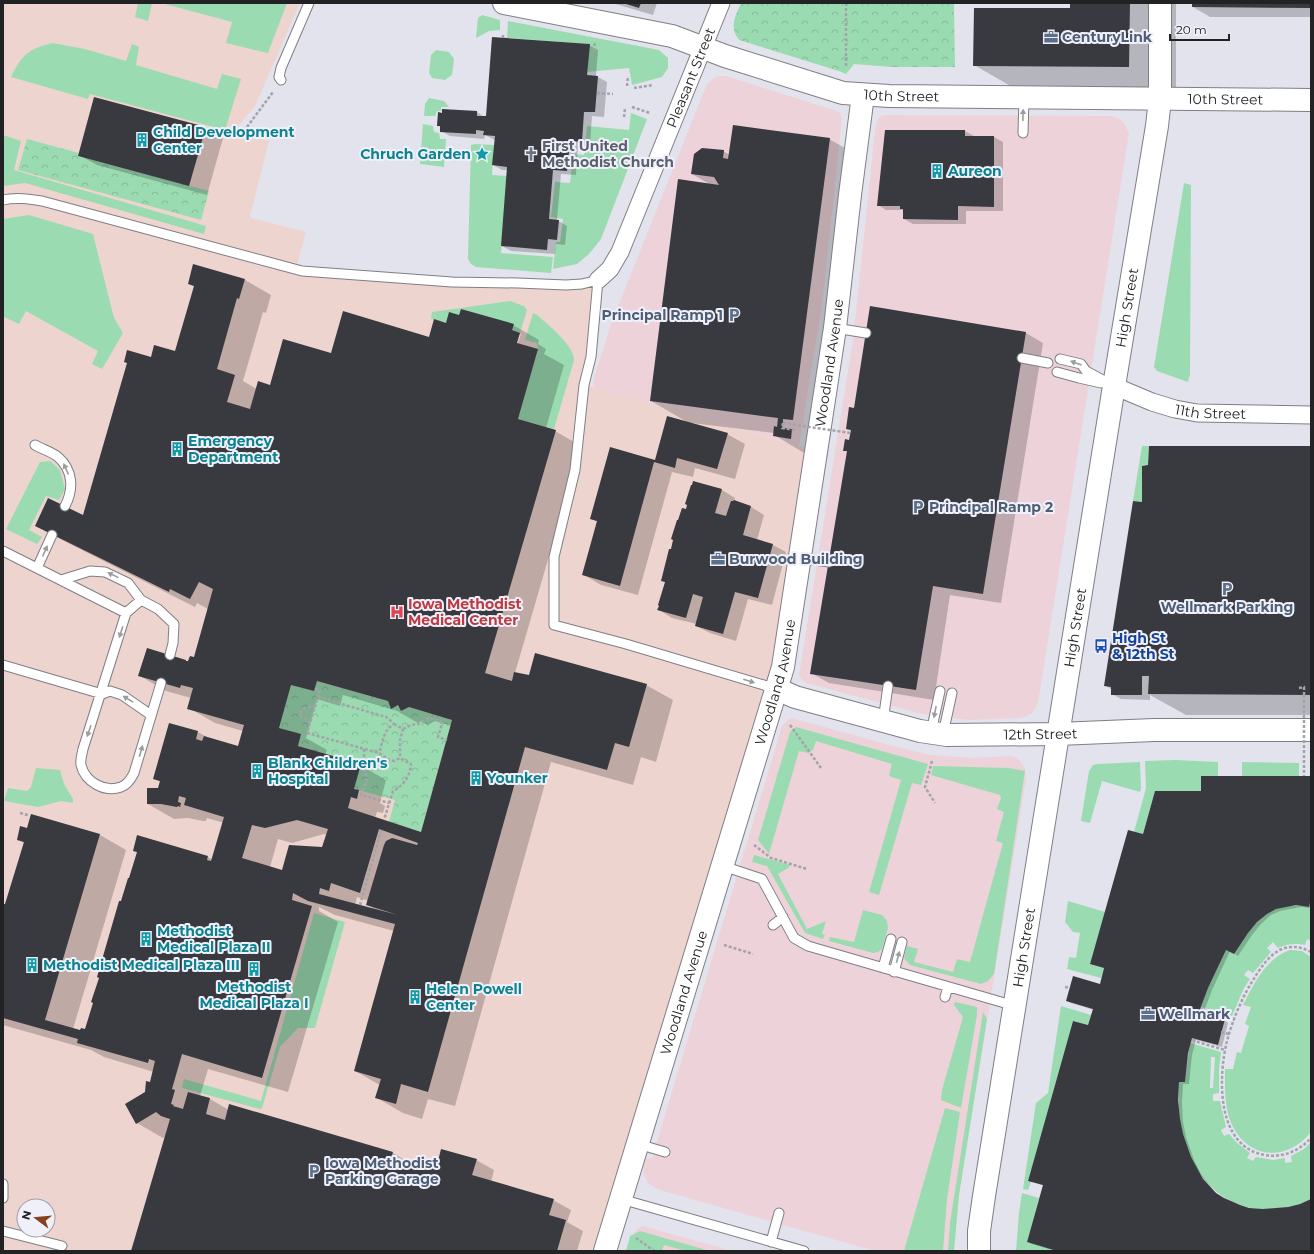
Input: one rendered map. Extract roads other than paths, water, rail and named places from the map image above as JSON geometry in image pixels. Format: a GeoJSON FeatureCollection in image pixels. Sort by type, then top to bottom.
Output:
{"type":"FeatureCollection","features":[{"type":"Feature","properties":{"kind":"street","name":"10th Street"},"geometry":{"type":"LineString","coordinates":[[504,3],[661,34],[842,93],[864,95],[1311,100]]}},
{"type":"Feature","properties":{"kind":"street","name":"Pleasant Street"},"geometry":{"type":"LineString","coordinates":[[598,280],[610,269],[620,252],[721,3]]}},
{"type":"Feature","properties":{"kind":"street","name":"High Street"},"geometry":{"type":"LineString","coordinates":[[978,1251],[984,1196],[1157,126],[1160,99],[1160,3]]}},
{"type":"Feature","properties":{"kind":"street","name":"Woodland Avenue"},"geometry":{"type":"LineString","coordinates":[[605,1251],[783,667],[835,328],[850,195],[864,95]]}},
{"type":"Feature","properties":{"kind":"street","name":"11th Street"},"geometry":{"type":"LineString","coordinates":[[1114,386],[1152,402],[1175,409],[1196,413],[1311,415]]}},
{"type":"Feature","properties":{"kind":"street","name":"12th Street"},"geometry":{"type":"LineString","coordinates":[[777,689],[795,697],[920,731],[937,733],[1058,734],[1154,730],[1311,730]]}},
{"type":"Feature","properties":{"kind":"lane"},"geometry":{"type":"LineString","coordinates":[[281,80],[279,77],[281,68],[309,3]]}},
{"type":"Feature","properties":{"kind":"lane"},"geometry":{"type":"LineString","coordinates":[[1023,133],[1024,97]]}},
{"type":"Feature","properties":{"kind":"lane"},"geometry":{"type":"LineString","coordinates":[[3,200],[25,199],[42,201],[302,271],[452,282],[566,285],[582,284],[598,280],[591,358],[584,385],[575,470],[554,556],[554,625],[626,644],[777,689]]}},
{"type":"Feature","properties":{"kind":"lane"},"geometry":{"type":"LineString","coordinates":[[835,328],[866,333]]}},
{"type":"Feature","properties":{"kind":"lane"},"geometry":{"type":"LineString","coordinates":[[1022,358],[1048,363]]}},
{"type":"Feature","properties":{"kind":"lane"},"geometry":{"type":"LineString","coordinates":[[1060,359],[1081,364],[1086,371],[1114,386]]}},
{"type":"Feature","properties":{"kind":"lane"},"geometry":{"type":"LineString","coordinates":[[1057,372],[1114,386]]}},
{"type":"Feature","properties":{"kind":"lane"},"geometry":{"type":"LineString","coordinates":[[35,445],[57,456],[67,467],[71,484],[69,499],[65,506]]}},
{"type":"Feature","properties":{"kind":"lane"},"geometry":{"type":"LineString","coordinates":[[37,568],[52,535]]}},
{"type":"Feature","properties":{"kind":"lane"},"geometry":{"type":"LineString","coordinates":[[3,551],[126,613]]}},
{"type":"Feature","properties":{"kind":"lane"},"geometry":{"type":"LineString","coordinates":[[800,558],[829,562]]}},
{"type":"Feature","properties":{"kind":"lane"},"geometry":{"type":"LineString","coordinates":[[61,580],[90,571],[105,572],[128,583],[141,600],[158,609],[174,624],[174,644],[170,655]]}},
{"type":"Feature","properties":{"kind":"lane"},"geometry":{"type":"LineString","coordinates":[[141,600],[126,613],[102,694],[83,749],[81,764],[88,778],[96,785],[109,789],[122,787],[130,781],[134,773],[161,683]]}},
{"type":"Feature","properties":{"kind":"lane"},"geometry":{"type":"LineString","coordinates":[[3,665],[102,694],[110,691],[122,695],[151,714]]}},
{"type":"Feature","properties":{"kind":"lane"},"geometry":{"type":"LineString","coordinates":[[883,721],[888,686]]}},
{"type":"Feature","properties":{"kind":"lane"},"geometry":{"type":"LineString","coordinates":[[937,733],[940,691]]}},
{"type":"Feature","properties":{"kind":"lane"},"geometry":{"type":"LineString","coordinates":[[937,733],[952,693]]}},
{"type":"Feature","properties":{"kind":"lane"},"geometry":{"type":"LineString","coordinates":[[723,866],[762,878],[794,938],[808,946],[1015,1006]]}},
{"type":"Feature","properties":{"kind":"lane"},"geometry":{"type":"LineString","coordinates":[[773,925],[783,918]]}},
{"type":"Feature","properties":{"kind":"lane"},"geometry":{"type":"LineString","coordinates":[[883,968],[891,938]]}},
{"type":"Feature","properties":{"kind":"lane"},"geometry":{"type":"LineString","coordinates":[[894,972],[902,942]]}},
{"type":"Feature","properties":{"kind":"lane"},"geometry":{"type":"LineString","coordinates":[[850,969],[852,959]]}},
{"type":"Feature","properties":{"kind":"lane"},"geometry":{"type":"LineString","coordinates":[[945,998],[948,987]]}},
{"type":"Feature","properties":{"kind":"lane"},"geometry":{"type":"LineString","coordinates":[[638,1144],[665,1152]]}},
{"type":"Feature","properties":{"kind":"lane"},"geometry":{"type":"LineString","coordinates":[[3,1184],[3,1198]]}},
{"type":"Feature","properties":{"kind":"lane"},"geometry":{"type":"LineString","coordinates":[[621,1199],[804,1251]]}},
{"type":"Feature","properties":{"kind":"lane"},"geometry":{"type":"LineString","coordinates":[[771,1242],[779,1213]]}},
{"type":"Feature","properties":{"kind":"lane"},"geometry":{"type":"LineString","coordinates":[[3,1231],[62,1246]]}},
{"type":"Feature","properties":{"kind":"place","name":"CenturyLink"},"geometry":{"type":"Point","coordinates":[1051,37]}},
{"type":"Feature","properties":{"kind":"place","name":"Child Development Center"},"geometry":{"type":"Point","coordinates":[142,140]}},
{"type":"Feature","properties":{"kind":"place","name":"Chruch Garden"},"geometry":{"type":"Point","coordinates":[482,154]}},
{"type":"Feature","properties":{"kind":"place","name":"First United Methodist Church"},"geometry":{"type":"Point","coordinates":[531,154]}},
{"type":"Feature","properties":{"kind":"place","name":"Aureon"},"geometry":{"type":"Point","coordinates":[937,171]}},
{"type":"Feature","properties":{"kind":"place","name":"Principal Ramp 1"},"geometry":{"type":"Point","coordinates":[734,315]}},
{"type":"Feature","properties":{"kind":"place","name":"Emergency Department"},"geometry":{"type":"Point","coordinates":[177,449]}},
{"type":"Feature","properties":{"kind":"place","name":"Principal Ramp 2"},"geometry":{"type":"Point","coordinates":[918,507]}},
{"type":"Feature","properties":{"kind":"place","name":"Burwood Building"},"geometry":{"type":"Point","coordinates":[718,559]}},
{"type":"Feature","properties":{"kind":"place","name":"Wellmark Parking"},"geometry":{"type":"Point","coordinates":[1227,589]}},
{"type":"Feature","properties":{"kind":"place","name":"Iowa Methodist Medical Center"},"geometry":{"type":"Point","coordinates":[397,612]}},
{"type":"Feature","properties":{"kind":"place","name":"High St & 12th St"},"geometry":{"type":"Point","coordinates":[1101,646]}},
{"type":"Feature","properties":{"kind":"place","name":"Blank Children's Hospital"},"geometry":{"type":"Point","coordinates":[257,771]}},
{"type":"Feature","properties":{"kind":"place","name":"Younker"},"geometry":{"type":"Point","coordinates":[476,778]}},
{"type":"Feature","properties":{"kind":"place","name":"Methodist Medical Plaza II"},"geometry":{"type":"Point","coordinates":[146,939]}},
{"type":"Feature","properties":{"kind":"place","name":"Methodist Medical Plaza III"},"geometry":{"type":"Point","coordinates":[32,965]}},
{"type":"Feature","properties":{"kind":"place","name":"Methodist Medical Plaza I"},"geometry":{"type":"Point","coordinates":[254,969]}},
{"type":"Feature","properties":{"kind":"place","name":"Helen Powell Center"},"geometry":{"type":"Point","coordinates":[415,997]}},
{"type":"Feature","properties":{"kind":"place","name":"Wellmark"},"geometry":{"type":"Point","coordinates":[1148,1014]}},
{"type":"Feature","properties":{"kind":"place","name":"Iowa Methodist Parking Garage"},"geometry":{"type":"Point","coordinates":[314,1171]}}]}
